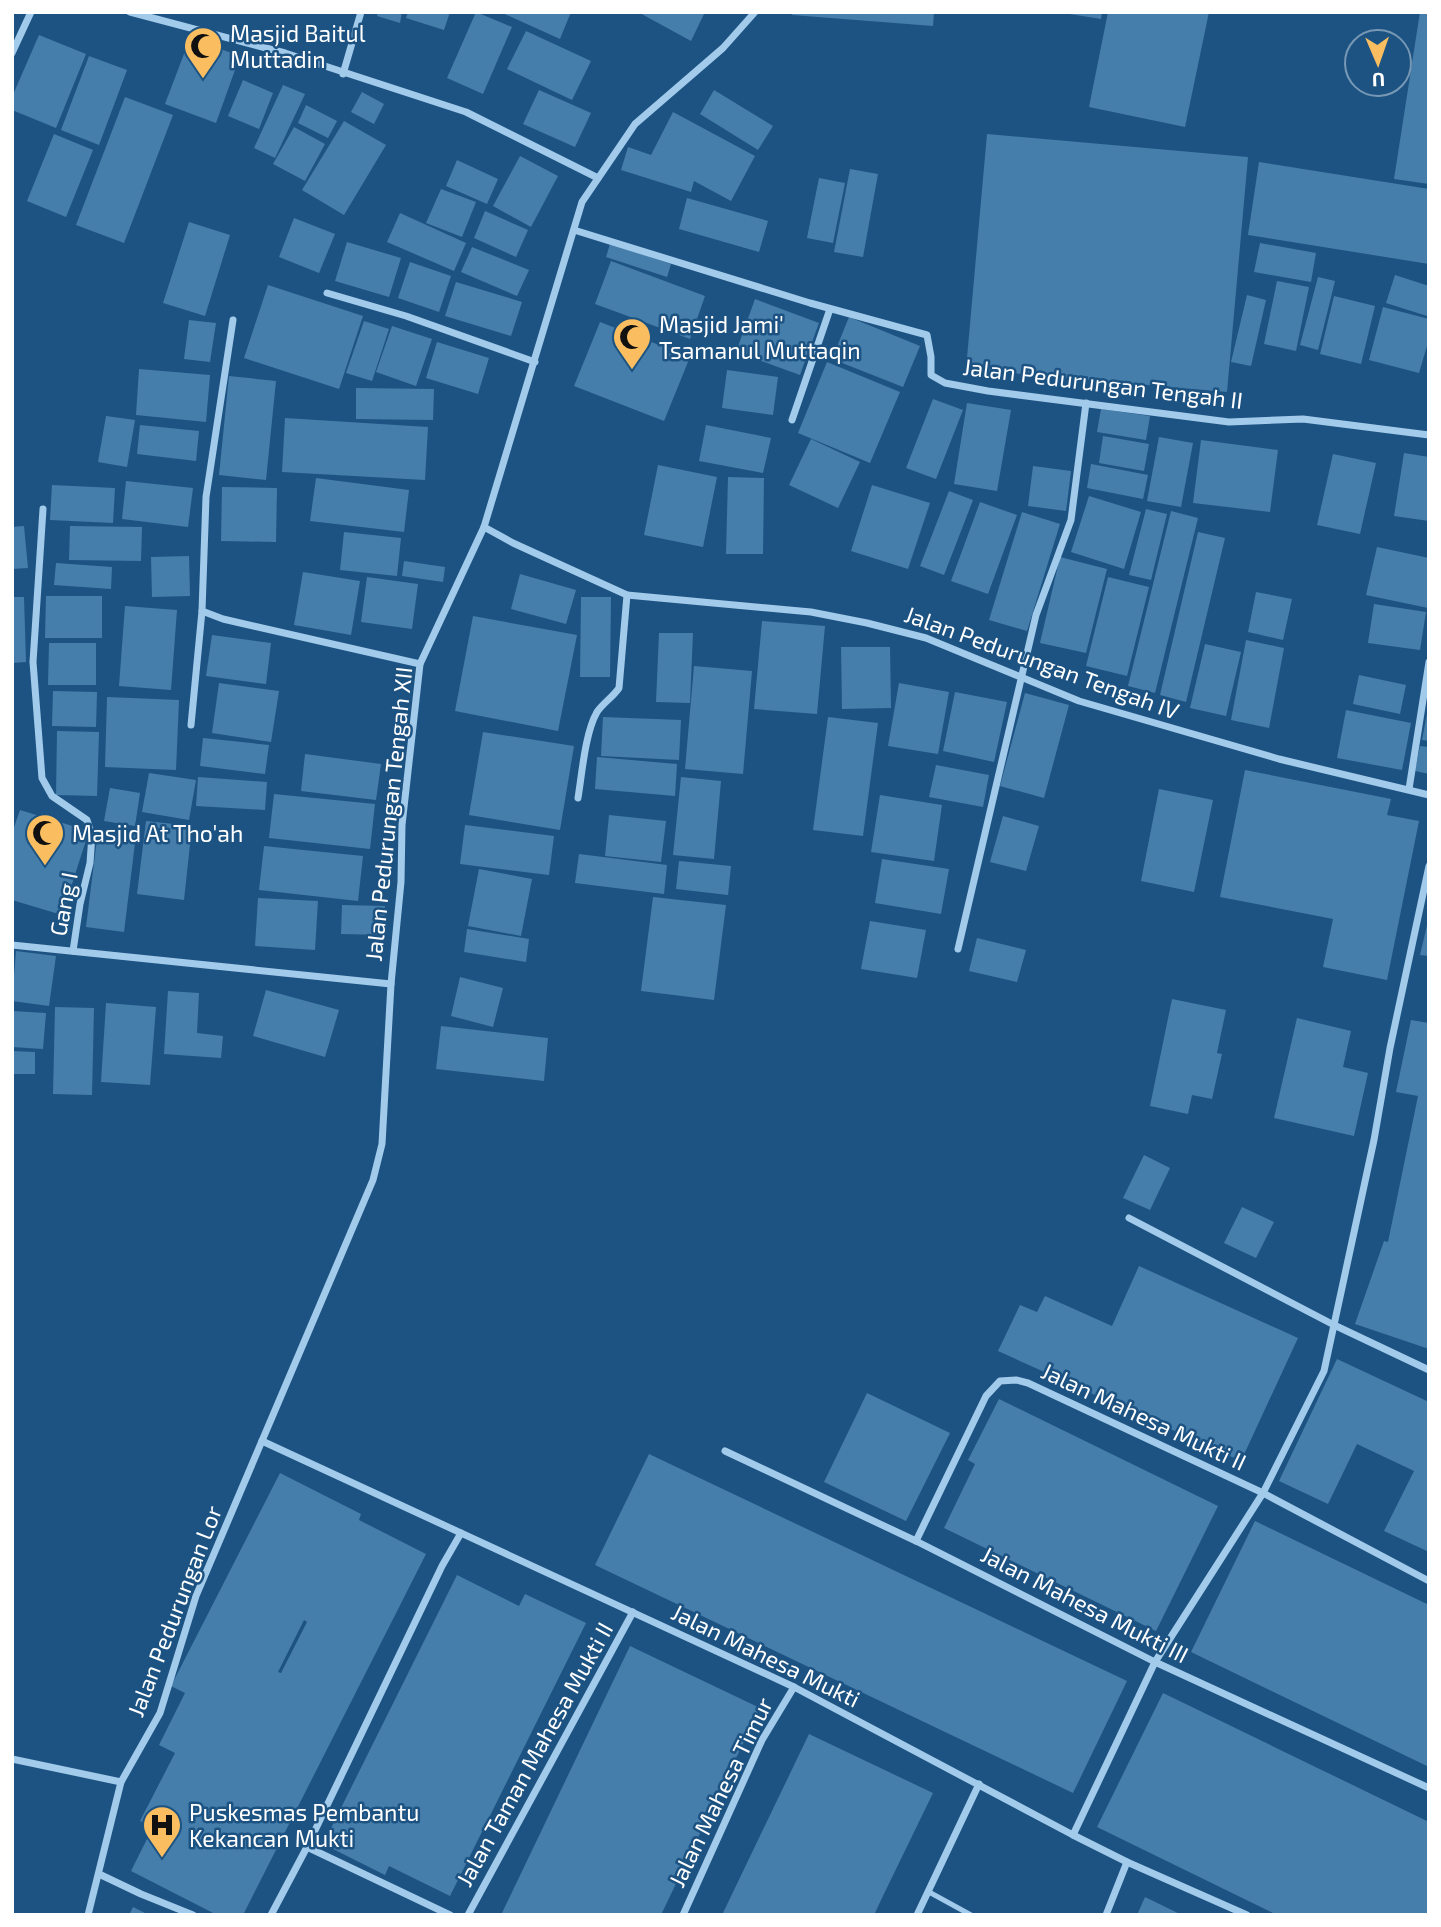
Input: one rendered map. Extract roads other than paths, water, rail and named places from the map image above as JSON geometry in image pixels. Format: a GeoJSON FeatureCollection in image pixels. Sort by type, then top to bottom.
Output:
{"type":"FeatureCollection","features":[{"type":"Feature","properties":{"kind":"street"},"geometry":{"type":"LineString","coordinates":[[12,53],[31,12]]}},
{"type":"Feature","properties":{"kind":"street"},"geometry":{"type":"LineString","coordinates":[[130,12],[285,53],[466,112],[598,178]]}},
{"type":"Feature","properties":{"kind":"street"},"geometry":{"type":"LineString","coordinates":[[343,74],[361,12]]}},
{"type":"Feature","properties":{"kind":"street","name":"Jalan Pedurungan Tengah XII"},"geometry":{"type":"LineString","coordinates":[[262,1441],[373,1181],[382,1144],[391,984],[401,882],[402,825],[420,664],[484,527],[582,202],[635,124],[723,48],[755,12]]}},
{"type":"Feature","properties":{"kind":"street","name":"Jalan Pedurungan Tengah II"},"geometry":{"type":"LineString","coordinates":[[574,230],[830,309],[927,335],[931,375],[945,383],[1229,422],[1303,419],[1429,435]]}},
{"type":"Feature","properties":{"kind":"street"},"geometry":{"type":"LineString","coordinates":[[327,293],[406,316],[534,362]]}},
{"type":"Feature","properties":{"kind":"street"},"geometry":{"type":"LineString","coordinates":[[792,420],[830,309]]}},
{"type":"Feature","properties":{"kind":"street"},"geometry":{"type":"LineString","coordinates":[[191,725],[202,611],[206,497],[233,320]]}},
{"type":"Feature","properties":{"kind":"street"},"geometry":{"type":"LineString","coordinates":[[958,949],[1036,615],[1071,520],[1086,404]]}},
{"type":"Feature","properties":{"kind":"street","name":"Gang I"},"geometry":{"type":"LineString","coordinates":[[43,509],[33,662],[43,778],[52,796],[87,820],[92,835],[90,863],[80,904],[74,951]]}},
{"type":"Feature","properties":{"kind":"street","name":"Jalan Pedurungan Tengah IV"},"geometry":{"type":"LineString","coordinates":[[484,527],[513,543],[627,594],[811,612],[867,622],[926,638],[1079,701],[1279,759],[1429,795]]}},
{"type":"Feature","properties":{"kind":"street"},"geometry":{"type":"LineString","coordinates":[[578,798],[592,725],[598,711],[619,688],[627,594]]}},
{"type":"Feature","properties":{"kind":"street"},"geometry":{"type":"LineString","coordinates":[[202,611],[223,620],[420,664]]}},
{"type":"Feature","properties":{"kind":"street"},"geometry":{"type":"LineString","coordinates":[[1409,789],[1429,662]]}},
{"type":"Feature","properties":{"kind":"street"},"geometry":{"type":"LineString","coordinates":[[1073,1835],[1155,1662],[1263,1493],[1324,1371],[1429,866]]}},
{"type":"Feature","properties":{"kind":"street"},"geometry":{"type":"LineString","coordinates":[[12,945],[391,984]]}},
{"type":"Feature","properties":{"kind":"street"},"geometry":{"type":"LineString","coordinates":[[1129,1218],[1334,1325],[1429,1370]]}},
{"type":"Feature","properties":{"kind":"street","name":"Jalan Mahesa Mukti II"},"geometry":{"type":"LineString","coordinates":[[916,1541],[986,1396],[1000,1381],[1016,1380],[1028,1383],[1263,1493],[1429,1581]]}},
{"type":"Feature","properties":{"kind":"street","name":"Jalan Mahesa Mukti"},"geometry":{"type":"LineString","coordinates":[[262,1441],[794,1688],[1126,1862],[1247,1915]]}},
{"type":"Feature","properties":{"kind":"street","name":"Jalan Pedurungan Lor"},"geometry":{"type":"LineString","coordinates":[[88,1915],[121,1782],[160,1713],[197,1596],[262,1441]]}},
{"type":"Feature","properties":{"kind":"street","name":"Jalan Mahesa Mukti III"},"geometry":{"type":"LineString","coordinates":[[725,1451],[916,1541],[1155,1662],[1429,1788]]}},
{"type":"Feature","properties":{"kind":"street"},"geometry":{"type":"LineString","coordinates":[[271,1915],[307,1847],[442,1566],[461,1533]]}},
{"type":"Feature","properties":{"kind":"street","name":"Jalan Taman Mahesa Mukti II"},"geometry":{"type":"LineString","coordinates":[[468,1915],[633,1612]]}},
{"type":"Feature","properties":{"kind":"street","name":"Jalan Mahesa Timur"},"geometry":{"type":"LineString","coordinates":[[683,1915],[762,1740],[794,1688]]}},
{"type":"Feature","properties":{"kind":"street"},"geometry":{"type":"LineString","coordinates":[[12,1759],[121,1782]]}},
{"type":"Feature","properties":{"kind":"street"},"geometry":{"type":"LineString","coordinates":[[917,1915],[979,1784]]}},
{"type":"Feature","properties":{"kind":"street"},"geometry":{"type":"LineString","coordinates":[[307,1847],[450,1915]]}},
{"type":"Feature","properties":{"kind":"street"},"geometry":{"type":"LineString","coordinates":[[1106,1915],[1126,1862]]}},
{"type":"Feature","properties":{"kind":"street"},"geometry":{"type":"LineString","coordinates":[[99,1874],[193,1915]]}},
{"type":"Feature","properties":{"kind":"lane"},"geometry":{"type":"LineString","coordinates":[[929,1892],[971,1915]]}},
{"type":"Feature","properties":{"kind":"place","name":"Masjid Baitul Muttadin"},"geometry":{"type":"Point","coordinates":[203,80]}},
{"type":"Feature","properties":{"kind":"place","name":"Masjid Jami' Tsamanul Muttaqin"},"geometry":{"type":"Point","coordinates":[632,371]}},
{"type":"Feature","properties":{"kind":"place","name":"Masjid At Tho'ah"},"geometry":{"type":"Point","coordinates":[45,867]}},
{"type":"Feature","properties":{"kind":"place","name":"Puskesmas Pembantu Kekancan Mukti"},"geometry":{"type":"Point","coordinates":[162,1859]}}]}
